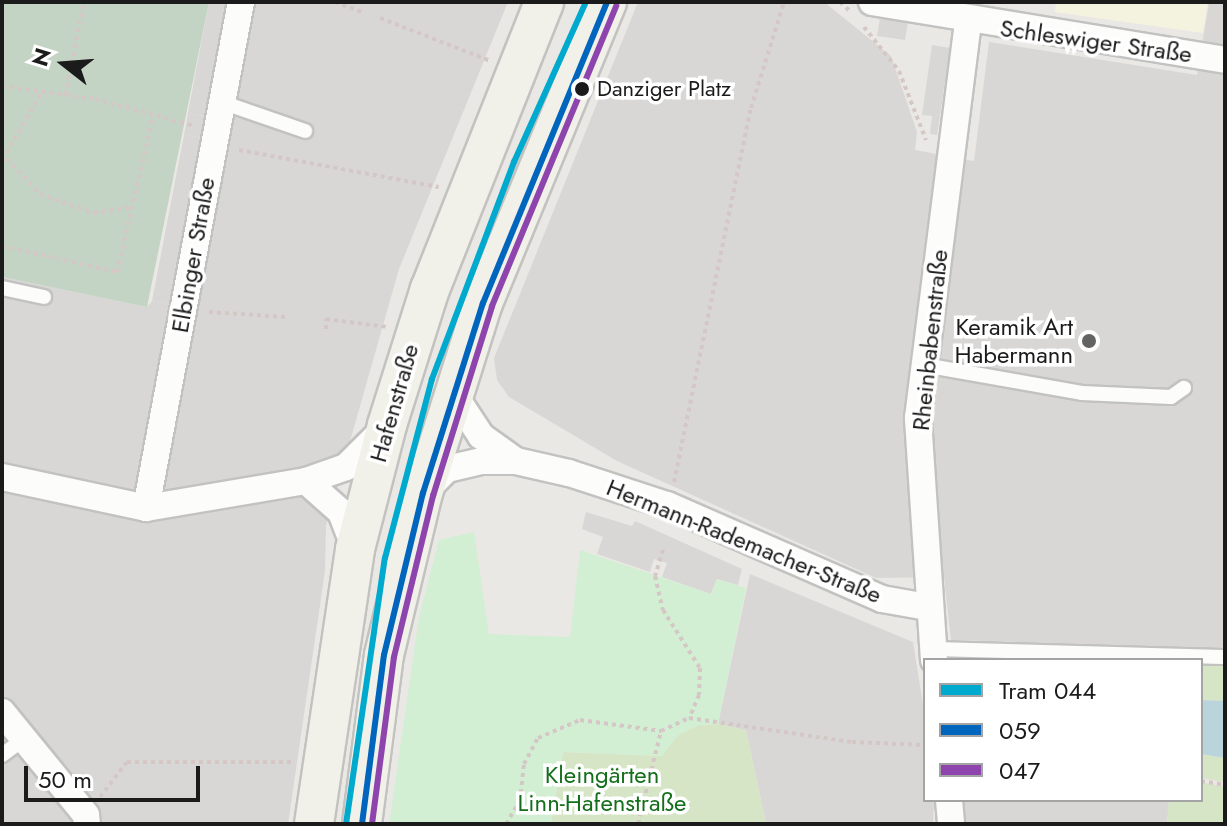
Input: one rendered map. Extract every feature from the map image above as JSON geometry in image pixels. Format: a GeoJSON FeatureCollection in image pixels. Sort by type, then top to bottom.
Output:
{"type":"FeatureCollection","features":[{"type":"Feature","properties":{"kind":"main road","name":"Hafenstraße"},"geometry":{"type":"LineString","coordinates":[[314,824],[355,549],[387,425],[413,336],[544,2]]}},
{"type":"Feature","properties":{"kind":"main road"},"geometry":{"type":"LineString","coordinates":[[362,824],[384,655],[423,493],[483,303],[607,2]]}},
{"type":"Feature","properties":{"kind":"street","name":"Elbinger Straße"},"geometry":{"type":"LineString","coordinates":[[146,508],[241,2]]}},
{"type":"Feature","properties":{"kind":"street"},"geometry":{"type":"LineString","coordinates":[[872,2],[968,22]]}},
{"type":"Feature","properties":{"kind":"street","name":"Schleswiger Straße"},"geometry":{"type":"LineString","coordinates":[[968,22],[1225,60]]}},
{"type":"Feature","properties":{"kind":"street","name":"Rheinbabenstraße"},"geometry":{"type":"LineString","coordinates":[[934,654],[927,607],[918,418],[968,22]]}},
{"type":"Feature","properties":{"kind":"street","name":"Hermann-Rademacher-Straße"},"geometry":{"type":"LineString","coordinates":[[453,393],[481,436],[516,461],[632,492],[882,599],[927,607]]}},
{"type":"Feature","properties":{"kind":"street"},"geometry":{"type":"LineString","coordinates":[[2,477],[69,496],[146,508],[306,481],[354,461],[387,425]]}},
{"type":"Feature","properties":{"kind":"street","name":"Hermann-Rademacher-Straße"},"geometry":{"type":"LineString","coordinates":[[423,493],[447,469],[516,461]]}},
{"type":"Feature","properties":{"kind":"street"},"geometry":{"type":"LineString","coordinates":[[306,481],[341,512],[355,549]]}},
{"type":"Feature","properties":{"kind":"street"},"geometry":{"type":"LineString","coordinates":[[2,712],[86,819]]}},
{"type":"Feature","properties":{"kind":"street"},"geometry":{"type":"LineString","coordinates":[[949,802],[951,824]]}},
{"type":"Feature","properties":{"kind":"lane"},"geometry":{"type":"LineString","coordinates":[[221,102],[305,131]]}},
{"type":"Feature","properties":{"kind":"lane"},"geometry":{"type":"LineString","coordinates":[[2,288],[44,297]]}},
{"type":"Feature","properties":{"kind":"lane"},"geometry":{"type":"LineString","coordinates":[[924,365],[1082,393],[1171,397],[1184,388]]}},
{"type":"Feature","properties":{"kind":"lane"},"geometry":{"type":"LineString","coordinates":[[934,654],[1225,657]]}},
{"type":"Feature","properties":{"kind":"lane"},"geometry":{"type":"LineString","coordinates":[[2,755],[24,739]]}},
{"type":"Feature","properties":{"kind":"path"},"geometry":{"type":"LineString","coordinates":[[65,95],[84,2]]}},
{"type":"Feature","properties":{"kind":"path"},"geometry":{"type":"LineString","coordinates":[[335,2],[363,12]]}},
{"type":"Feature","properties":{"kind":"path"},"geometry":{"type":"LineString","coordinates":[[676,470],[751,108],[784,2]]}},
{"type":"Feature","properties":{"kind":"path"},"geometry":{"type":"LineString","coordinates":[[840,2],[899,71],[928,144]]}},
{"type":"Feature","properties":{"kind":"path"},"geometry":{"type":"LineString","coordinates":[[380,18],[516,70]]}},
{"type":"Feature","properties":{"kind":"path"},"geometry":{"type":"LineString","coordinates":[[2,86],[65,95],[153,116],[214,137],[468,192]]}},
{"type":"Feature","properties":{"kind":"path"},"geometry":{"type":"LineString","coordinates":[[42,92],[4,160],[40,194],[93,213],[131,207]]}},
{"type":"Feature","properties":{"kind":"path"},"geometry":{"type":"LineString","coordinates":[[2,246],[117,272],[153,116]]}},
{"type":"Feature","properties":{"kind":"path"},"geometry":{"type":"LineString","coordinates":[[182,310],[287,317]]}},
{"type":"Feature","properties":{"kind":"path"},"geometry":{"type":"LineString","coordinates":[[326,329],[326,319],[388,327]]}},
{"type":"Feature","properties":{"kind":"path"},"geometry":{"type":"LineString","coordinates":[[663,550],[655,576],[663,610],[700,668],[699,695],[689,718]]}},
{"type":"Feature","properties":{"kind":"path"},"geometry":{"type":"LineString","coordinates":[[506,824],[520,801],[524,764],[538,738],[580,720],[661,731],[689,718],[852,742],[923,745]]}},
{"type":"Feature","properties":{"kind":"path"},"geometry":{"type":"LineString","coordinates":[[638,824],[661,731]]}},
{"type":"Feature","properties":{"kind":"path"},"geometry":{"type":"LineString","coordinates":[[86,819],[127,762],[321,762]]}},
{"type":"Feature","properties":{"kind":"path"},"geometry":{"type":"LineString","coordinates":[[1203,781],[1225,785]]}},
{"type":"Feature","properties":{"kind":"shaded area"},"geometry":{"type":"Polygon","coordinates":[[[2,2],[209,2],[147,307],[2,277],[2,2]]]}},
{"type":"Feature","properties":{"kind":"shaded area"},"geometry":{"type":"Polygon","coordinates":[[[209,2],[227,2],[205,116],[188,113],[209,2]]]}},
{"type":"Feature","properties":{"kind":"shaded area"},"geometry":{"type":"Polygon","coordinates":[[[227,2],[508,2],[399,269],[326,526],[325,571],[288,824],[2,824],[2,277],[147,307],[152,301],[171,305],[202,138],[184,135],[188,113],[205,116],[227,2]]]}},
{"type":"Feature","properties":{"kind":"shaded area"},"geometry":{"type":"Polygon","coordinates":[[[638,2],[824,2],[891,56],[917,132],[915,150],[974,161],[989,42],[1197,75],[1209,2],[1225,2],[1225,648],[951,640],[944,577],[876,578],[617,461],[509,397],[497,380],[494,358],[638,2]]]}},
{"type":"Feature","properties":{"kind":"shaded area"},"geometry":{"type":"Polygon","coordinates":[[[1056,2],[1208,2],[1203,33],[1055,12],[1056,2]]]}},
{"type":"Feature","properties":{"kind":"shaded area"},"geometry":{"type":"Polygon","coordinates":[[[880,18],[908,23],[905,40],[877,36],[880,18]]]}},
{"type":"Feature","properties":{"kind":"shaded area"},"geometry":{"type":"Polygon","coordinates":[[[932,45],[950,48],[937,135],[930,134],[932,116],[922,115],[932,45]]]}},
{"type":"Feature","properties":{"kind":"shaded area"},"geometry":{"type":"Polygon","coordinates":[[[184,135],[202,138],[171,305],[152,301],[184,135]]]}},
{"type":"Feature","properties":{"kind":"shaded area"},"geometry":{"type":"Polygon","coordinates":[[[586,512],[632,526],[635,521],[742,569],[738,585],[717,579],[711,594],[662,577],[667,563],[654,559],[650,572],[597,554],[603,537],[582,529],[586,512]]]}},
{"type":"Feature","properties":{"kind":"shaded area"},"geometry":{"type":"Polygon","coordinates":[[[750,574],[913,642],[923,704],[923,802],[934,802],[933,824],[766,824],[746,730],[718,724],[750,574]]]}},
{"type":"Feature","properties":{"kind":"shaded area"},"geometry":{"type":"Polygon","coordinates":[[[960,802],[1169,802],[1167,824],[959,824],[960,802]]]}},
{"type":"Feature","properties":{"kind":"green space"},"geometry":{"type":"Polygon","coordinates":[[[474,532],[489,634],[570,637],[580,550],[711,594],[717,579],[746,588],[718,724],[699,725],[678,735],[662,756],[563,752],[551,824],[389,824],[419,617],[439,540],[474,532]]]}},
{"type":"Feature","properties":{"kind":"green space"},"geometry":{"type":"Polygon","coordinates":[[[1203,664],[1225,665],[1225,701],[1203,700],[1203,664]]]}},
{"type":"Feature","properties":{"kind":"green space","name":"Kleingärten Linn-Hafenstraße"},"geometry":{"type":"Polygon","coordinates":[[[718,724],[746,730],[766,824],[551,824],[563,752],[661,756],[678,735],[699,725],[718,724]]]}},
{"type":"Feature","properties":{"kind":"green space"},"geometry":{"type":"Polygon","coordinates":[[[1203,754],[1225,758],[1225,782],[1203,778],[1203,754]]]}},
{"type":"Feature","properties":{"kind":"green space"},"geometry":{"type":"Polygon","coordinates":[[[1203,782],[1225,787],[1225,824],[1167,824],[1169,802],[1203,802],[1203,782]]]}},
{"type":"Feature","properties":{"kind":"water"},"geometry":{"type":"Polygon","coordinates":[[[1203,700],[1225,701],[1225,758],[1203,754],[1203,700]]]}},
{"type":"Feature","properties":{"kind":"tram line","name":"044"},"geometry":{"type":"LineString","coordinates":[[346,824],[385,558],[432,379],[514,162],[586,2]]}},
{"type":"Feature","properties":{"kind":"transit line","name":"059"},"geometry":{"type":"LineString","coordinates":[[362,824],[384,655],[423,493],[483,303],[607,2]]}},
{"type":"Feature","properties":{"kind":"transit line","name":"047"},"geometry":{"type":"LineString","coordinates":[[372,824],[394,657],[433,496],[492,306],[616,6]]}},
{"type":"Feature","properties":{"kind":"place","name":"Danziger Platz"},"geometry":{"type":"Point","coordinates":[582,89]}},
{"type":"Feature","properties":{"kind":"place","name":"Keramik Art Habermann"},"geometry":{"type":"Point","coordinates":[1089,341]}}]}
